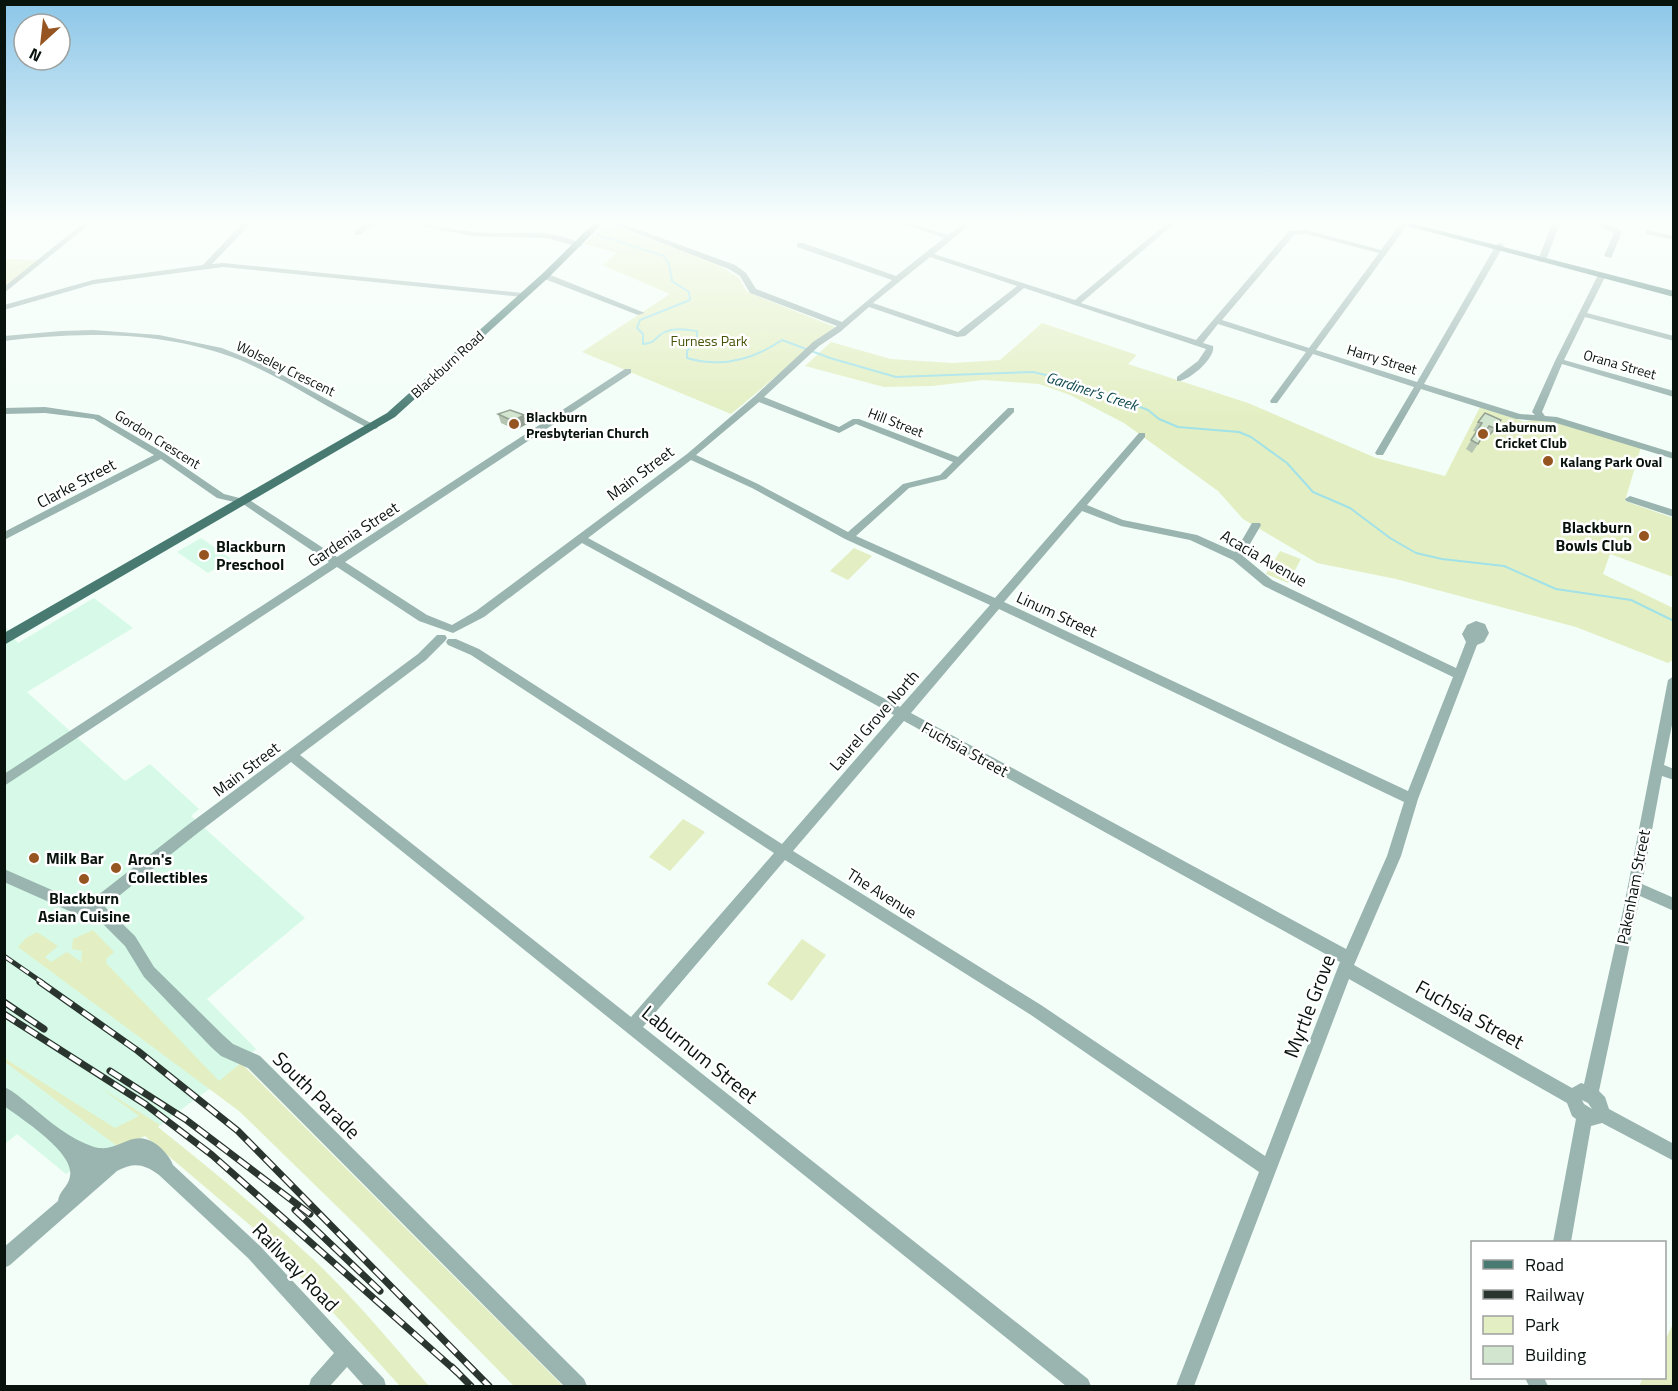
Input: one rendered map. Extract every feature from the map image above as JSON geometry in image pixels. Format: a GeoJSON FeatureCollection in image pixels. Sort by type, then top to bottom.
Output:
{"type":"FeatureCollection","features":[{"type":"Feature","properties":{"kind":"main road","name":"Blackburn Road"},"geometry":{"type":"LineString","coordinates":[[4,640],[391,415],[530,289]]}},
{"type":"Feature","properties":{"kind":"main road","name":"Blackburn Road"},"geometry":{"type":"LineString","coordinates":[[175,542],[239,503]]}},
{"type":"Feature","properties":{"kind":"street"},"geometry":{"type":"LineString","coordinates":[[4,308],[69,289]]}},
{"type":"Feature","properties":{"kind":"street"},"geometry":{"type":"LineString","coordinates":[[462,289],[523,295]]}},
{"type":"Feature","properties":{"kind":"street"},"geometry":{"type":"LineString","coordinates":[[579,289],[641,313]]}},
{"type":"Feature","properties":{"kind":"street"},"geometry":{"type":"LineString","coordinates":[[752,289],[840,328]]}},
{"type":"Feature","properties":{"kind":"street","name":"Main Street"},"geometry":{"type":"LineString","coordinates":[[90,908],[295,759],[422,657],[690,456],[886,289]]}},
{"type":"Feature","properties":{"kind":"street"},"geometry":{"type":"LineString","coordinates":[[868,304],[957,335],[962,334],[1018,289]]}},
{"type":"Feature","properties":{"kind":"street"},"geometry":{"type":"LineString","coordinates":[[1035,289],[1210,348],[1210,352],[1201,363],[1180,379]]}},
{"type":"Feature","properties":{"kind":"street"},"geometry":{"type":"LineString","coordinates":[[1076,303],[1093,289]]}},
{"type":"Feature","properties":{"kind":"street"},"geometry":{"type":"LineString","coordinates":[[1198,343],[1244,289]]}},
{"type":"Feature","properties":{"kind":"street"},"geometry":{"type":"LineString","coordinates":[[1274,400],[1355,289]]}},
{"type":"Feature","properties":{"kind":"street"},"geometry":{"type":"LineString","coordinates":[[1380,453],[1474,289]]}},
{"type":"Feature","properties":{"kind":"street"},"geometry":{"type":"LineString","coordinates":[[1541,417],[1537,412],[1559,360],[1595,289]]}},
{"type":"Feature","properties":{"kind":"street"},"geometry":{"type":"LineString","coordinates":[[1581,314],[1674,339]]}},
{"type":"Feature","properties":{"kind":"street","name":"Harry Street"},"geometry":{"type":"LineString","coordinates":[[1216,321],[1519,417],[1554,419],[1674,456]]}},
{"type":"Feature","properties":{"kind":"street","name":"Wolseley Crescent"},"geometry":{"type":"LineString","coordinates":[[4,339],[96,334],[149,337],[198,344],[250,362],[373,427]]}},
{"type":"Feature","properties":{"kind":"street","name":"Orana Street"},"geometry":{"type":"LineString","coordinates":[[1559,360],[1674,394]]}},
{"type":"Feature","properties":{"kind":"street","name":"Gardenia Street"},"geometry":{"type":"LineString","coordinates":[[4,782],[628,371]]}},
{"type":"Feature","properties":{"kind":"street","name":"Hill Street"},"geometry":{"type":"LineString","coordinates":[[758,398],[839,430],[856,421],[959,460]]}},
{"type":"Feature","properties":{"kind":"street","name":"Gordon Crescent"},"geometry":{"type":"LineString","coordinates":[[4,411],[45,410],[96,417],[161,455],[221,496],[239,503]]}},
{"type":"Feature","properties":{"kind":"street"},"geometry":{"type":"LineString","coordinates":[[849,537],[906,486],[943,477],[1011,410]]}},
{"type":"Feature","properties":{"kind":"street","name":"Laurel Grove North"},"geometry":{"type":"LineString","coordinates":[[632,1028],[1142,435]]}},
{"type":"Feature","properties":{"kind":"street","name":"Clarke Street"},"geometry":{"type":"LineString","coordinates":[[4,537],[161,455]]}},
{"type":"Feature","properties":{"kind":"street","name":"Linum Street"},"geometry":{"type":"LineString","coordinates":[[690,456],[755,486],[849,537],[996,603],[1411,799]]}},
{"type":"Feature","properties":{"kind":"street"},"geometry":{"type":"LineString","coordinates":[[221,496],[226,505],[239,503]]}},
{"type":"Feature","properties":{"kind":"street"},"geometry":{"type":"LineString","coordinates":[[1630,499],[1674,514]]}},
{"type":"Feature","properties":{"kind":"street","name":"The Avenue"},"geometry":{"type":"LineString","coordinates":[[239,503],[339,563],[782,851],[1036,1010],[1268,1168]]}},
{"type":"Feature","properties":{"kind":"street","name":"Acacia Avenue"},"geometry":{"type":"LineString","coordinates":[[1079,506],[1121,523],[1193,537],[1237,557],[1268,583],[1458,674]]}},
{"type":"Feature","properties":{"kind":"street"},"geometry":{"type":"LineString","coordinates":[[1237,557],[1256,525]]}},
{"type":"Feature","properties":{"kind":"street","name":"Fuchsia Street"},"geometry":{"type":"LineString","coordinates":[[581,538],[902,714],[1348,964],[1573,1096]]}},
{"type":"Feature","properties":{"kind":"street","name":"Myrtle Grove"},"geometry":{"type":"LineString","coordinates":[[1185,1386],[1348,964],[1394,856],[1411,799],[1472,642]]}},
{"type":"Feature","properties":{"kind":"street","name":"Pakenham Street"},"geometry":{"type":"LineString","coordinates":[[1590,1094],[1634,887],[1674,680]]}},
{"type":"Feature","properties":{"kind":"street","name":"Laburnum Street"},"geometry":{"type":"LineString","coordinates":[[295,759],[1081,1386]]}},
{"type":"Feature","properties":{"kind":"street"},"geometry":{"type":"LineString","coordinates":[[1656,767],[1674,775]]}},
{"type":"Feature","properties":{"kind":"street","name":"South Parade"},"geometry":{"type":"LineString","coordinates":[[4,875],[76,907],[99,910],[130,941],[149,972],[217,1041],[227,1050],[254,1062],[577,1386]]}},
{"type":"Feature","properties":{"kind":"street"},"geometry":{"type":"LineString","coordinates":[[1634,887],[1674,905]]}},
{"type":"Feature","properties":{"kind":"street"},"geometry":{"type":"LineString","coordinates":[[1562,1241],[1593,1115],[1598,1101],[1590,1094],[1581,1091],[1573,1096],[1575,1107],[1593,1115],[1674,1153]]}},
{"type":"Feature","properties":{"kind":"street"},"geometry":{"type":"LineString","coordinates":[[4,1095],[90,1163]]}},
{"type":"Feature","properties":{"kind":"street","name":"Railway Road"},"geometry":{"type":"LineString","coordinates":[[118,1157],[134,1155],[148,1158],[179,1182],[254,1252],[377,1386]]}},
{"type":"Feature","properties":{"kind":"street"},"geometry":{"type":"LineString","coordinates":[[78,1191],[80,1173],[90,1163],[118,1157]]}},
{"type":"Feature","properties":{"kind":"street"},"geometry":{"type":"LineString","coordinates":[[4,1259],[118,1157]]}},
{"type":"Feature","properties":{"kind":"street"},"geometry":{"type":"LineString","coordinates":[[318,1386],[347,1353]]}},
{"type":"Feature","properties":{"kind":"shaded area","name":"Blackburn Preschool"},"geometry":{"type":"Polygon","coordinates":[[[201,538],[231,559],[208,573],[177,552],[201,538]]]}},
{"type":"Feature","properties":{"kind":"shaded area"},"geometry":{"type":"Polygon","coordinates":[[[94,598],[133,628],[27,692],[125,781],[150,764],[199,809],[191,816],[305,918],[207,999],[256,1049],[223,1079],[145,1136],[108,1149],[66,1174],[17,1134],[5,1144],[5,626],[18,643],[94,598]]]}},
{"type":"Feature","properties":{"kind":"green space","name":"Furness Park"},"geometry":{"type":"Polygon","coordinates":[[[658,289],[745,289],[747,292],[835,327],[731,414],[582,352],[670,294],[658,289]]]}},
{"type":"Feature","properties":{"kind":"green space"},"geometry":{"type":"Polygon","coordinates":[[[1042,323],[1137,355],[1128,364],[1248,403],[1376,458],[1445,476],[1480,407],[1525,422],[1541,417],[1641,447],[1625,501],[1673,518],[1673,577],[1610,554],[1603,574],[1673,608],[1673,660],[1668,663],[1576,627],[1396,579],[1317,563],[1243,519],[1218,491],[1124,423],[1070,395],[1039,384],[984,380],[932,386],[884,387],[805,366],[831,342],[891,359],[952,363],[1000,360],[1042,323]]]}},
{"type":"Feature","properties":{"kind":"green space"},"geometry":{"type":"Polygon","coordinates":[[[854,548],[872,556],[848,580],[830,571],[854,548]]]}},
{"type":"Feature","properties":{"kind":"green space"},"geometry":{"type":"Polygon","coordinates":[[[1280,551],[1301,559],[1288,583],[1266,574],[1280,551]]]}},
{"type":"Feature","properties":{"kind":"green space"},"geometry":{"type":"Polygon","coordinates":[[[683,819],[705,832],[670,871],[649,857],[683,819]]]}},
{"type":"Feature","properties":{"kind":"green space"},"geometry":{"type":"Polygon","coordinates":[[[93,930],[114,952],[107,958],[106,963],[219,1081],[241,1063],[563,1386],[514,1386],[358,1227],[239,1111],[18,947],[26,938],[37,932],[58,946],[45,957],[51,962],[67,952],[81,962],[82,951],[72,949],[73,939],[93,930]]]}},
{"type":"Feature","properties":{"kind":"green space"},"geometry":{"type":"Polygon","coordinates":[[[802,939],[826,955],[792,1001],[767,984],[802,939]]]}},
{"type":"Feature","properties":{"kind":"green space"},"geometry":{"type":"Polygon","coordinates":[[[4,1058],[115,1128],[139,1116],[101,1088],[160,1125],[158,1127],[277,1226],[315,1261],[429,1386],[400,1386],[264,1237],[145,1136],[117,1146],[5,1062],[4,1058]]]}},
{"type":"Feature","properties":{"kind":"green space"},"geometry":{"type":"Polygon","coordinates":[[[1673,1324],[1673,1386],[1639,1386],[1642,1379],[1666,1379],[1666,1338],[1673,1324]]]}},
{"type":"Feature","properties":{"kind":"building"},"geometry":{"type":"Polygon","coordinates":[[[510,410],[524,415],[513,421],[498,414],[510,410]]]}},
{"type":"Feature","properties":{"kind":"building"},"geometry":{"type":"Polygon","coordinates":[[[1485,413],[1501,420],[1494,428],[1489,426],[1478,444],[1471,440],[1482,423],[1478,422],[1485,413]]]}},
{"type":"Feature","properties":{"kind":"waterway","name":"Gardiner's Creek"},"geometry":{"type":"LineString","coordinates":[[684,289],[689,292],[690,300],[640,320],[637,328],[643,334],[643,344],[652,342],[667,331],[675,329],[697,331],[697,340],[687,351],[687,358],[700,361],[725,362],[749,357],[782,340],[830,358],[896,377],[1033,372],[1071,381],[1148,410],[1159,419],[1178,427],[1239,432],[1251,437],[1287,463],[1313,492],[1350,508],[1390,538],[1416,553],[1442,559],[1504,566],[1556,589],[1631,600],[1674,621]]}},
{"type":"Feature","properties":{"kind":"railway"},"geometry":{"type":"LineString","coordinates":[[4,956],[43,983]]}},
{"type":"Feature","properties":{"kind":"railway"},"geometry":{"type":"LineString","coordinates":[[40,982],[138,1051],[238,1131],[489,1386]]}},
{"type":"Feature","properties":{"kind":"railway"},"geometry":{"type":"LineString","coordinates":[[4,1002],[44,1029]]}},
{"type":"Feature","properties":{"kind":"railway"},"geometry":{"type":"LineString","coordinates":[[4,1014],[145,1104],[212,1155],[457,1372]]}},
{"type":"Feature","properties":{"kind":"railway"},"geometry":{"type":"LineString","coordinates":[[110,1071],[185,1119],[310,1214]]}},
{"type":"Feature","properties":{"kind":"railway"},"geometry":{"type":"LineString","coordinates":[[295,1210],[380,1291]]}},
{"type":"Feature","properties":{"kind":"railway"},"geometry":{"type":"LineString","coordinates":[[452,1367],[457,1372]]}},
{"type":"Feature","properties":{"kind":"railway"},"geometry":{"type":"LineString","coordinates":[[457,1372],[471,1386]]}},
{"type":"Feature","properties":{"kind":"place","name":"Blackburn Presbyterian Church"},"geometry":{"type":"Point","coordinates":[514,424]}},
{"type":"Feature","properties":{"kind":"place","name":"Laburnum Cricket Club"},"geometry":{"type":"Point","coordinates":[1483,434]}},
{"type":"Feature","properties":{"kind":"place","name":"Kalang Park Oval"},"geometry":{"type":"Point","coordinates":[1548,461]}},
{"type":"Feature","properties":{"kind":"place","name":"Blackburn Bowls Club"},"geometry":{"type":"Point","coordinates":[1644,536]}},
{"type":"Feature","properties":{"kind":"place","name":"Blackburn Preschool"},"geometry":{"type":"Point","coordinates":[204,555]}},
{"type":"Feature","properties":{"kind":"place","name":"Milk Bar"},"geometry":{"type":"Point","coordinates":[34,858]}},
{"type":"Feature","properties":{"kind":"place","name":"Aron's Collectibles"},"geometry":{"type":"Point","coordinates":[116,868]}},
{"type":"Feature","properties":{"kind":"place","name":"Blackburn Asian Cuisine"},"geometry":{"type":"Point","coordinates":[84,879]}}]}
